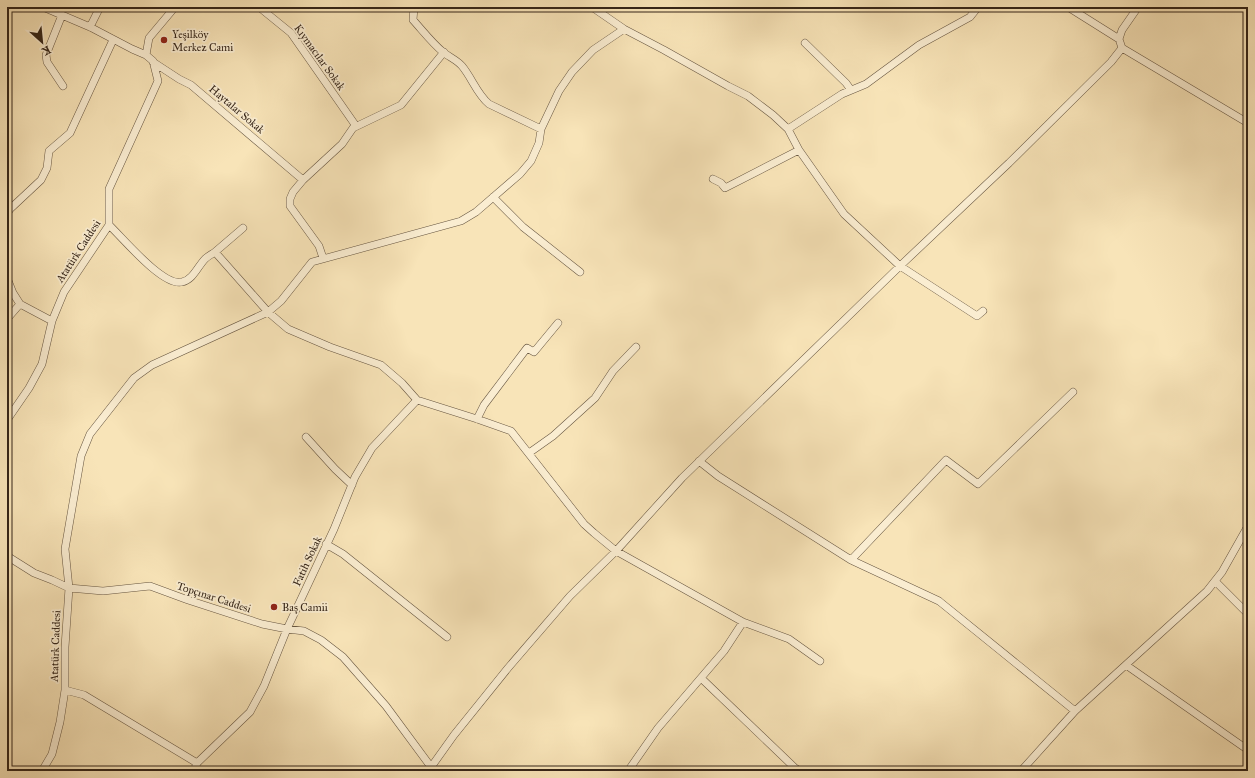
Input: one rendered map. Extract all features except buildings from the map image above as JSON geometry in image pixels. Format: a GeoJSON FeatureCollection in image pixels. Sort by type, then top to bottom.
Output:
{"type":"FeatureCollection","features":[{"type":"Feature","properties":{"kind":"street"},"geometry":{"type":"LineString","coordinates":[[7,11],[10,7]]}},
{"type":"Feature","properties":{"kind":"street"},"geometry":{"type":"LineString","coordinates":[[42,7],[90,27],[113,40],[146,55],[153,61]]}},
{"type":"Feature","properties":{"kind":"street"},"geometry":{"type":"LineString","coordinates":[[90,27],[100,7]]}},
{"type":"Feature","properties":{"kind":"street"},"geometry":{"type":"LineString","coordinates":[[146,55],[149,38],[175,7]]}},
{"type":"Feature","properties":{"kind":"street","name":"Kıymacılar Sokak"},"geometry":{"type":"LineString","coordinates":[[260,7],[291,33],[356,126]]}},
{"type":"Feature","properties":{"kind":"street"},"geometry":{"type":"LineString","coordinates":[[414,7],[414,20],[425,34],[463,67],[484,100],[489,104],[540,129]]}},
{"type":"Feature","properties":{"kind":"street"},"geometry":{"type":"LineString","coordinates":[[592,7],[624,29],[748,96],[773,115],[788,130],[799,150],[844,214],[900,266],[977,316],[983,311]]}},
{"type":"Feature","properties":{"kind":"street"},"geometry":{"type":"LineString","coordinates":[[788,130],[851,90],[866,84],[919,45],[970,17],[978,7]]}},
{"type":"Feature","properties":{"kind":"street"},"geometry":{"type":"LineString","coordinates":[[1068,7],[1119,39]]}},
{"type":"Feature","properties":{"kind":"street"},"geometry":{"type":"LineString","coordinates":[[1138,7],[1122,30],[1119,39],[1122,48],[1248,123]]}},
{"type":"Feature","properties":{"kind":"street"},"geometry":{"type":"LineString","coordinates":[[62,15],[46,55],[47,62],[63,86]]}},
{"type":"Feature","properties":{"kind":"street","name":"Atatürk Caddesi"},"geometry":{"type":"LineString","coordinates":[[42,771],[52,754],[60,722],[65,690],[65,647],[69,588],[65,549],[81,456],[90,434],[134,378],[152,365],[268,312],[281,301],[312,262],[461,221],[476,212],[520,174],[531,161],[538,143],[540,129],[559,91],[572,72],[593,50],[624,29]]}},
{"type":"Feature","properties":{"kind":"street"},"geometry":{"type":"LineString","coordinates":[[7,214],[10,209],[41,180],[45,173],[49,151],[70,133],[113,40]]}},
{"type":"Feature","properties":{"kind":"street"},"geometry":{"type":"LineString","coordinates":[[805,43],[846,83],[851,90]]}},
{"type":"Feature","properties":{"kind":"street"},"geometry":{"type":"LineString","coordinates":[[431,770],[508,668],[570,596],[616,551],[699,461],[900,266],[1009,163],[1111,62],[1122,48]]}},
{"type":"Feature","properties":{"kind":"street"},"geometry":{"type":"LineString","coordinates":[[323,258],[319,246],[290,206],[290,199],[293,192],[303,180],[342,144],[356,126],[401,105],[444,52]]}},
{"type":"Feature","properties":{"kind":"street","name":"Atatürk Caddesi"},"geometry":{"type":"LineString","coordinates":[[7,420],[29,388],[42,364],[52,321],[64,292],[110,225],[109,189],[158,81],[153,61]]}},
{"type":"Feature","properties":{"kind":"street","name":"Haytalar Sokak"},"geometry":{"type":"LineString","coordinates":[[153,61],[179,79],[191,85],[303,180]]}},
{"type":"Feature","properties":{"kind":"street"},"geometry":{"type":"LineString","coordinates":[[713,179],[721,183],[725,188],[799,150]]}},
{"type":"Feature","properties":{"kind":"street"},"geometry":{"type":"LineString","coordinates":[[493,197],[523,227],[580,272]]}},
{"type":"Feature","properties":{"kind":"street"},"geometry":{"type":"LineString","coordinates":[[110,225],[153,270],[172,282],[182,282],[190,277],[205,259],[243,228]]}},
{"type":"Feature","properties":{"kind":"street"},"geometry":{"type":"LineString","coordinates":[[215,252],[268,312],[288,329],[330,347],[381,365],[402,383],[416,400],[511,431],[584,524],[616,551],[743,622],[789,639],[820,661]]}},
{"type":"Feature","properties":{"kind":"street"},"geometry":{"type":"LineString","coordinates":[[7,278],[13,293],[20,304],[52,321]]}},
{"type":"Feature","properties":{"kind":"street"},"geometry":{"type":"LineString","coordinates":[[7,319],[20,304]]}},
{"type":"Feature","properties":{"kind":"street"},"geometry":{"type":"LineString","coordinates":[[477,419],[493,392],[527,348],[534,352],[558,323]]}},
{"type":"Feature","properties":{"kind":"street"},"geometry":{"type":"LineString","coordinates":[[529,453],[553,436],[590,403],[613,371],[636,347]]}},
{"type":"Feature","properties":{"kind":"street"},"geometry":{"type":"LineString","coordinates":[[851,560],[946,460],[978,484],[1073,392]]}},
{"type":"Feature","properties":{"kind":"street","name":"Fatih Sokak"},"geometry":{"type":"LineString","coordinates":[[194,771],[197,763],[250,712],[264,686],[287,630],[344,506],[352,485],[372,448],[416,400]]}},
{"type":"Feature","properties":{"kind":"street"},"geometry":{"type":"LineString","coordinates":[[306,437],[335,469],[352,485]]}},
{"type":"Feature","properties":{"kind":"street"},"geometry":{"type":"LineString","coordinates":[[699,461],[718,476],[851,560],[939,601],[1075,711]]}},
{"type":"Feature","properties":{"kind":"street"},"geometry":{"type":"LineString","coordinates":[[1021,771],[1075,711],[1207,591],[1222,572],[1248,526]]}},
{"type":"Feature","properties":{"kind":"street"},"geometry":{"type":"LineString","coordinates":[[326,544],[343,554],[448,637]]}},
{"type":"Feature","properties":{"kind":"street"},"geometry":{"type":"LineString","coordinates":[[7,556],[34,574],[69,588]]}},
{"type":"Feature","properties":{"kind":"street"},"geometry":{"type":"LineString","coordinates":[[1215,581],[1248,614]]}},
{"type":"Feature","properties":{"kind":"street","name":"Topçınar Caddesi"},"geometry":{"type":"LineString","coordinates":[[69,588],[103,590],[150,586],[262,624],[287,630],[304,631],[321,640],[343,657],[386,706],[431,770]]}},
{"type":"Feature","properties":{"kind":"street"},"geometry":{"type":"LineString","coordinates":[[628,771],[658,728],[724,651],[743,622]]}},
{"type":"Feature","properties":{"kind":"street"},"geometry":{"type":"LineString","coordinates":[[1126,665],[1248,750]]}},
{"type":"Feature","properties":{"kind":"street"},"geometry":{"type":"LineString","coordinates":[[701,678],[796,770]]}},
{"type":"Feature","properties":{"kind":"street"},"geometry":{"type":"LineString","coordinates":[[65,690],[84,695],[197,763]]}},
{"type":"Feature","properties":{"kind":"place","name":"Yeşilköy Merkez Cami"},"geometry":{"type":"Point","coordinates":[164,40]}},
{"type":"Feature","properties":{"kind":"place","name":"Baş Camii"},"geometry":{"type":"Point","coordinates":[274,607]}}]}
